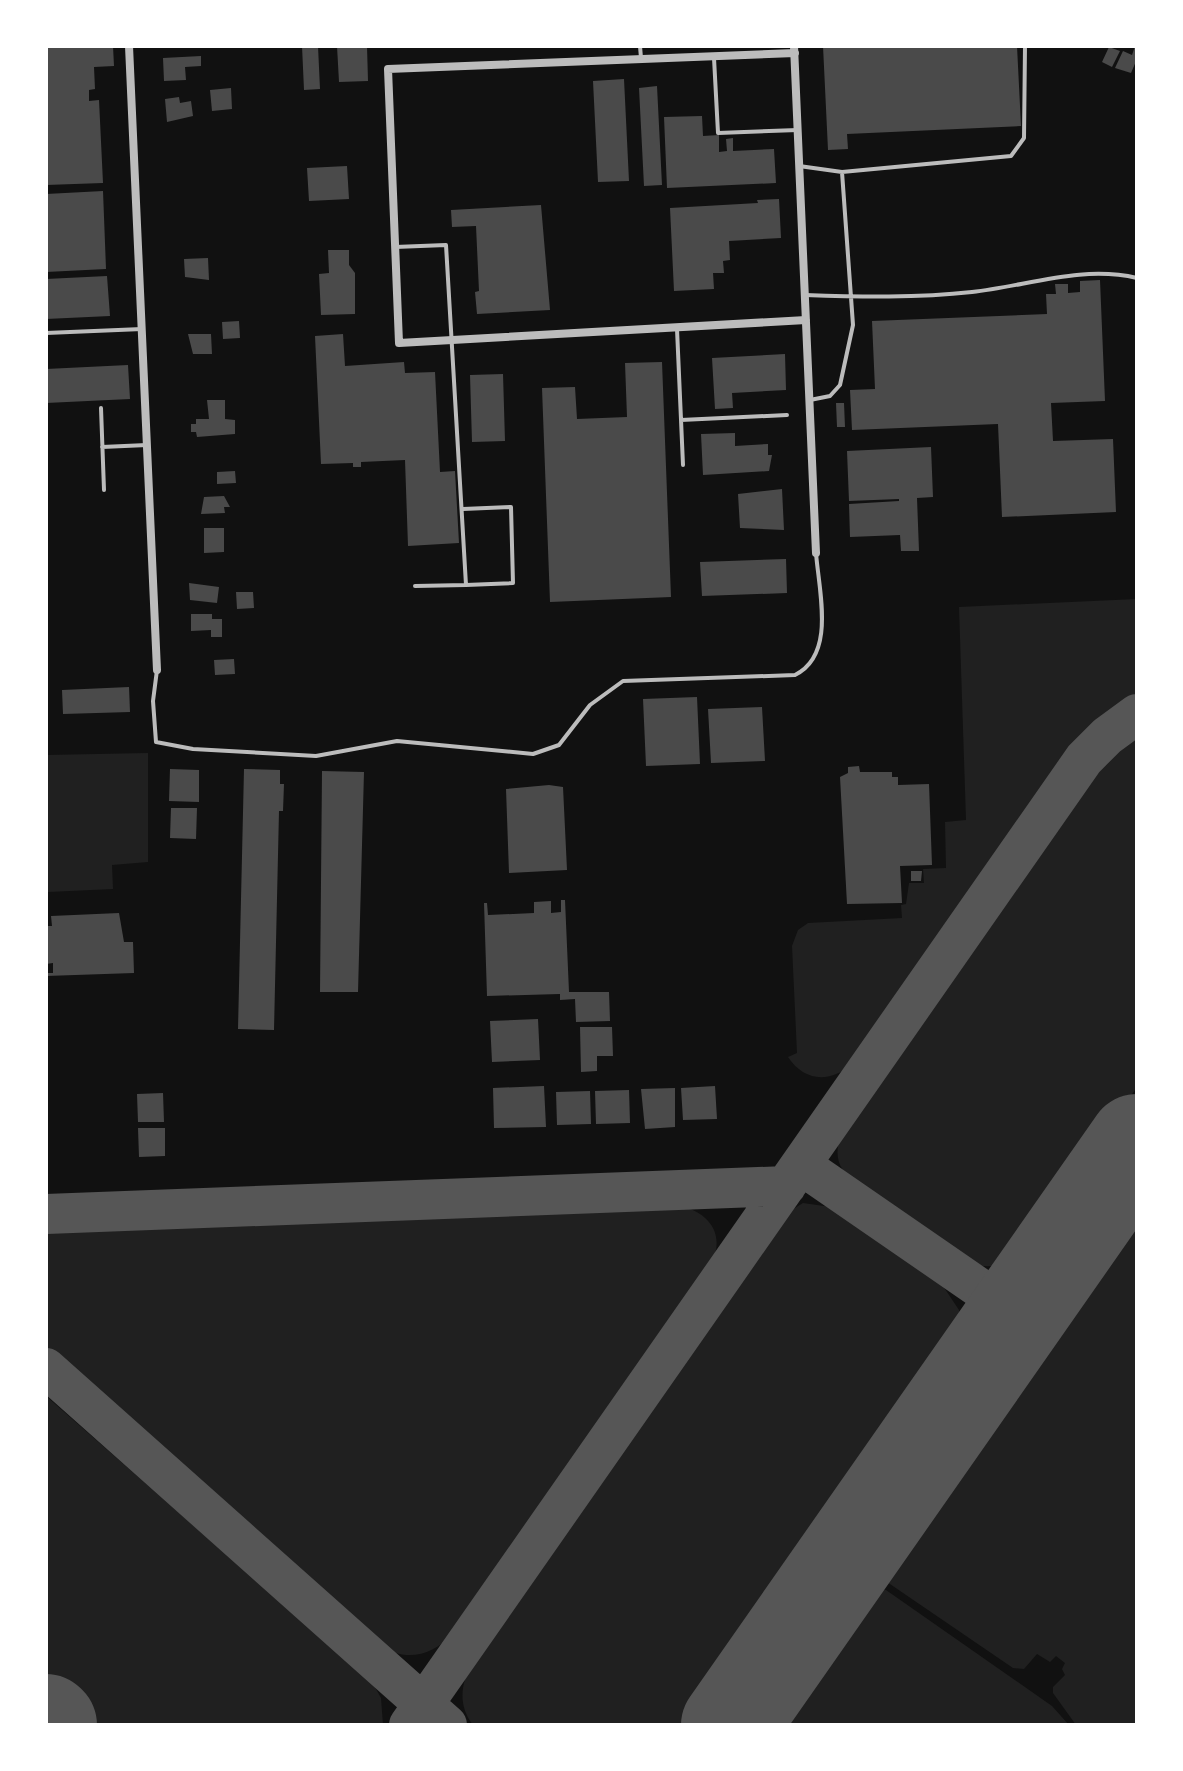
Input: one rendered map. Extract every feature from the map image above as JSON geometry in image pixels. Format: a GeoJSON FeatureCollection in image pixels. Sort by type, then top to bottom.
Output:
{"type":"FeatureCollection","features":[{"type":"Feature","properties":{"kind":"street"},"geometry":{"type":"LineString","coordinates":[[129,46],[157,670]]}},
{"type":"Feature","properties":{"kind":"street"},"geometry":{"type":"LineString","coordinates":[[806,320],[399,343],[388,69],[794,50],[810,400],[816,553]]}},
{"type":"Feature","properties":{"kind":"lane"},"geometry":{"type":"LineString","coordinates":[[640,46],[641,58]]}},
{"type":"Feature","properties":{"kind":"lane"},"geometry":{"type":"LineString","coordinates":[[799,166],[842,172],[1011,156],[1018,151],[1024,138],[1025,46]]}},
{"type":"Feature","properties":{"kind":"lane"},"geometry":{"type":"LineString","coordinates":[[713,55],[718,133],[798,130]]}},
{"type":"Feature","properties":{"kind":"lane"},"geometry":{"type":"LineString","coordinates":[[810,400],[830,396],[840,385],[844,353],[853,325],[842,172]]}},
{"type":"Feature","properties":{"kind":"lane"},"geometry":{"type":"LineString","coordinates":[[395,247],[446,245],[466,585]]}},
{"type":"Feature","properties":{"kind":"lane"},"geometry":{"type":"LineString","coordinates":[[805,295],[852,297],[974,292],[1076,274],[1137,278]]}},
{"type":"Feature","properties":{"kind":"lane"},"geometry":{"type":"LineString","coordinates":[[46,333],[142,329]]}},
{"type":"Feature","properties":{"kind":"lane"},"geometry":{"type":"LineString","coordinates":[[677,329],[683,465]]}},
{"type":"Feature","properties":{"kind":"lane"},"geometry":{"type":"LineString","coordinates":[[101,408],[104,490]]}},
{"type":"Feature","properties":{"kind":"lane"},"geometry":{"type":"LineString","coordinates":[[681,420],[787,415]]}},
{"type":"Feature","properties":{"kind":"lane"},"geometry":{"type":"LineString","coordinates":[[102,447],[147,445]]}},
{"type":"Feature","properties":{"kind":"lane"},"geometry":{"type":"LineString","coordinates":[[415,586],[513,583],[511,507],[463,509]]}},
{"type":"Feature","properties":{"kind":"lane"},"geometry":{"type":"LineString","coordinates":[[157,670],[153,701],[156,742],[193,749],[316,756],[397,741],[533,754],[559,745],[590,705],[623,681],[795,675],[810,668],[821,647],[816,553]]}},
{"type":"Feature","properties":{"kind":"shaded area"},"geometry":{"type":"Polygon","coordinates":[[[1137,599],[1137,695],[1107,713],[1072,747],[850,1066],[825,1077],[801,1071],[788,1057],[797,1053],[792,946],[798,930],[808,923],[902,918],[901,905],[906,904],[909,883],[924,883],[923,869],[946,868],[945,822],[966,820],[959,607],[1137,599]]]}},
{"type":"Feature","properties":{"kind":"shaded area"},"geometry":{"type":"Polygon","coordinates":[[[1137,734],[1137,1087],[1019,1256],[1000,1265],[978,1265],[929,1238],[851,1179],[839,1163],[839,1140],[1089,781],[1114,752],[1137,734]]]}},
{"type":"Feature","properties":{"kind":"shaded area"},"geometry":{"type":"Polygon","coordinates":[[[148,753],[148,862],[112,865],[113,889],[48,892],[46,927],[46,755],[148,753]]]}},
{"type":"Feature","properties":{"kind":"shaded area"},"geometry":{"type":"Polygon","coordinates":[[[803,1203],[831,1207],[943,1286],[959,1310],[960,1341],[692,1725],[473,1725],[465,1710],[462,1694],[465,1678],[473,1663],[787,1213],[803,1203]]]}},
{"type":"Feature","properties":{"kind":"shaded area"},"geometry":{"type":"Polygon","coordinates":[[[1137,1203],[1137,1725],[1076,1725],[1053,1693],[1053,1687],[1065,1675],[1062,1669],[1065,1663],[1056,1656],[1050,1662],[1037,1654],[1024,1669],[1013,1668],[887,1582],[882,1568],[1137,1203]]]}},
{"type":"Feature","properties":{"kind":"shaded area"},"geometry":{"type":"Polygon","coordinates":[[[676,1205],[697,1212],[711,1225],[717,1242],[711,1264],[453,1634],[428,1652],[399,1654],[380,1646],[46,1351],[46,1225],[676,1205]]]}},
{"type":"Feature","properties":{"kind":"shaded area"},"geometry":{"type":"Polygon","coordinates":[[[46,1396],[372,1682],[381,1698],[383,1725],[95,1725],[46,1682],[46,1396]]]}},
{"type":"Feature","properties":{"kind":"shaded area"},"geometry":{"type":"Polygon","coordinates":[[[868,1587],[886,1590],[1052,1706],[1069,1725],[773,1725],[868,1587]]]}},
{"type":"Feature","properties":{"kind":"building"},"geometry":{"type":"Polygon","coordinates":[[[46,46],[113,46],[114,66],[94,67],[95,89],[89,90],[89,101],[99,100],[103,183],[46,185],[46,46]]]}},
{"type":"Feature","properties":{"kind":"building"},"geometry":{"type":"Polygon","coordinates":[[[302,46],[318,46],[320,89],[304,90],[302,46]]]}},
{"type":"Feature","properties":{"kind":"building"},"geometry":{"type":"Polygon","coordinates":[[[337,46],[367,46],[368,81],[339,82],[337,46]]]}},
{"type":"Feature","properties":{"kind":"building"},"geometry":{"type":"Polygon","coordinates":[[[823,46],[1017,46],[1021,126],[847,134],[848,149],[828,150],[823,46]]]}},
{"type":"Feature","properties":{"kind":"building"},"geometry":{"type":"Polygon","coordinates":[[[1135,46],[1137,59],[1131,73],[1115,68],[1123,51],[1132,55],[1135,46]]]}},
{"type":"Feature","properties":{"kind":"building"},"geometry":{"type":"Polygon","coordinates":[[[1109,47],[1120,51],[1112,67],[1102,62],[1109,47]]]}},
{"type":"Feature","properties":{"kind":"building"},"geometry":{"type":"Polygon","coordinates":[[[201,56],[201,66],[185,67],[186,80],[164,81],[163,58],[201,56]]]}},
{"type":"Feature","properties":{"kind":"building"},"geometry":{"type":"Polygon","coordinates":[[[624,79],[629,181],[598,182],[593,81],[624,79]]]}},
{"type":"Feature","properties":{"kind":"building"},"geometry":{"type":"Polygon","coordinates":[[[657,86],[662,185],[644,186],[639,88],[657,86]]]}},
{"type":"Feature","properties":{"kind":"building"},"geometry":{"type":"Polygon","coordinates":[[[231,88],[232,109],[212,111],[210,90],[231,88]]]}},
{"type":"Feature","properties":{"kind":"building"},"geometry":{"type":"Polygon","coordinates":[[[179,97],[180,103],[191,101],[193,116],[167,122],[165,99],[179,97]]]}},
{"type":"Feature","properties":{"kind":"building"},"geometry":{"type":"Polygon","coordinates":[[[702,116],[703,136],[719,135],[719,152],[727,151],[726,139],[733,138],[733,151],[774,149],[776,183],[667,188],[664,117],[702,116]]]}},
{"type":"Feature","properties":{"kind":"building"},"geometry":{"type":"Polygon","coordinates":[[[347,166],[349,199],[309,201],[307,168],[347,166]]]}},
{"type":"Feature","properties":{"kind":"building"},"geometry":{"type":"Polygon","coordinates":[[[103,191],[106,269],[46,272],[46,194],[103,191]]]}},
{"type":"Feature","properties":{"kind":"building"},"geometry":{"type":"Polygon","coordinates":[[[779,199],[781,238],[729,241],[730,260],[723,261],[724,273],[713,273],[714,289],[674,291],[670,208],[779,199]]]}},
{"type":"Feature","properties":{"kind":"building"},"geometry":{"type":"Polygon","coordinates":[[[541,205],[550,310],[477,314],[476,226],[452,227],[451,210],[541,205]]]}},
{"type":"Feature","properties":{"kind":"building"},"geometry":{"type":"Polygon","coordinates":[[[328,250],[349,250],[349,265],[355,273],[355,314],[321,315],[319,274],[329,273],[328,250]]]}},
{"type":"Feature","properties":{"kind":"building"},"geometry":{"type":"Polygon","coordinates":[[[208,258],[209,280],[185,277],[184,259],[208,258]]]}},
{"type":"Feature","properties":{"kind":"building"},"geometry":{"type":"Polygon","coordinates":[[[107,276],[110,316],[46,319],[46,279],[107,276]]]}},
{"type":"Feature","properties":{"kind":"building"},"geometry":{"type":"Polygon","coordinates":[[[1100,280],[1105,401],[1051,403],[1053,441],[1113,439],[1116,512],[1002,517],[998,424],[852,430],[850,390],[875,389],[872,321],[1047,314],[1046,294],[1056,294],[1055,284],[1068,284],[1068,293],[1080,292],[1080,281],[1100,280]]]}},
{"type":"Feature","properties":{"kind":"building"},"geometry":{"type":"Polygon","coordinates":[[[239,321],[240,338],[223,339],[222,322],[239,321]]]}},
{"type":"Feature","properties":{"kind":"building"},"geometry":{"type":"Polygon","coordinates":[[[188,334],[211,334],[212,354],[193,354],[188,334]]]}},
{"type":"Feature","properties":{"kind":"building"},"geometry":{"type":"Polygon","coordinates":[[[343,334],[345,366],[404,362],[405,373],[435,372],[440,472],[455,471],[459,543],[408,546],[405,460],[361,462],[361,467],[353,467],[353,463],[321,464],[315,336],[343,334]]]}},
{"type":"Feature","properties":{"kind":"building"},"geometry":{"type":"Polygon","coordinates":[[[785,354],[786,390],[732,393],[733,408],[715,409],[712,358],[785,354]]]}},
{"type":"Feature","properties":{"kind":"building"},"geometry":{"type":"Polygon","coordinates":[[[662,362],[671,597],[550,602],[542,388],[575,387],[577,419],[627,417],[625,363],[662,362]]]}},
{"type":"Feature","properties":{"kind":"building"},"geometry":{"type":"Polygon","coordinates":[[[128,365],[130,399],[46,403],[46,369],[128,365]]]}},
{"type":"Feature","properties":{"kind":"building"},"geometry":{"type":"Polygon","coordinates":[[[503,374],[505,441],[472,442],[470,375],[503,374]]]}},
{"type":"Feature","properties":{"kind":"building"},"geometry":{"type":"Polygon","coordinates":[[[207,400],[225,400],[225,419],[235,420],[235,434],[197,437],[196,432],[191,432],[191,424],[196,424],[196,419],[209,419],[207,400]]]}},
{"type":"Feature","properties":{"kind":"building"},"geometry":{"type":"Polygon","coordinates":[[[836,403],[844,403],[845,427],[837,427],[836,403]]]}},
{"type":"Feature","properties":{"kind":"building"},"geometry":{"type":"Polygon","coordinates":[[[735,433],[735,446],[768,444],[768,455],[772,455],[769,471],[703,475],[701,434],[735,433]]]}},
{"type":"Feature","properties":{"kind":"building"},"geometry":{"type":"Polygon","coordinates":[[[931,447],[933,497],[917,498],[919,551],[901,551],[900,535],[850,537],[849,504],[899,499],[849,501],[847,451],[931,447]]]}},
{"type":"Feature","properties":{"kind":"building"},"geometry":{"type":"Polygon","coordinates":[[[235,471],[236,483],[217,484],[217,472],[235,471]]]}},
{"type":"Feature","properties":{"kind":"building"},"geometry":{"type":"Polygon","coordinates":[[[782,489],[784,530],[740,528],[738,494],[782,489]]]}},
{"type":"Feature","properties":{"kind":"building"},"geometry":{"type":"Polygon","coordinates":[[[224,496],[230,507],[224,507],[225,513],[201,514],[204,497],[224,496]]]}},
{"type":"Feature","properties":{"kind":"building"},"geometry":{"type":"Polygon","coordinates":[[[204,528],[224,528],[224,552],[204,553],[204,528]]]}},
{"type":"Feature","properties":{"kind":"building"},"geometry":{"type":"Polygon","coordinates":[[[786,559],[787,593],[702,596],[700,562],[786,559]]]}},
{"type":"Feature","properties":{"kind":"building"},"geometry":{"type":"Polygon","coordinates":[[[189,583],[219,587],[217,603],[190,600],[189,583]]]}},
{"type":"Feature","properties":{"kind":"building"},"geometry":{"type":"Polygon","coordinates":[[[236,592],[253,592],[254,608],[237,609],[236,592]]]}},
{"type":"Feature","properties":{"kind":"building"},"geometry":{"type":"Polygon","coordinates":[[[191,614],[212,614],[212,619],[222,619],[222,637],[211,637],[211,630],[191,631],[191,614]]]}},
{"type":"Feature","properties":{"kind":"building"},"geometry":{"type":"Polygon","coordinates":[[[234,659],[235,674],[215,675],[214,660],[234,659]]]}},
{"type":"Feature","properties":{"kind":"building"},"geometry":{"type":"Polygon","coordinates":[[[129,687],[130,712],[63,714],[62,690],[129,687]]]}},
{"type":"Feature","properties":{"kind":"building"},"geometry":{"type":"Polygon","coordinates":[[[697,697],[700,764],[646,766],[643,699],[697,697]]]}},
{"type":"Feature","properties":{"kind":"building"},"geometry":{"type":"Polygon","coordinates":[[[762,707],[765,761],[711,763],[708,709],[762,707]]]}},
{"type":"Feature","properties":{"kind":"building"},"geometry":{"type":"Polygon","coordinates":[[[859,766],[860,772],[892,772],[892,777],[898,777],[898,785],[929,784],[932,865],[900,866],[902,903],[847,904],[840,777],[848,773],[848,767],[859,766]]]}},
{"type":"Feature","properties":{"kind":"building"},"geometry":{"type":"Polygon","coordinates":[[[170,769],[199,770],[199,802],[169,801],[170,769]]]}},
{"type":"Feature","properties":{"kind":"building"},"geometry":{"type":"Polygon","coordinates":[[[244,769],[280,770],[280,784],[284,784],[283,811],[279,811],[274,1030],[238,1029],[244,769]]]}},
{"type":"Feature","properties":{"kind":"building"},"geometry":{"type":"Polygon","coordinates":[[[322,771],[364,772],[358,992],[320,992],[322,771]]]}},
{"type":"Feature","properties":{"kind":"building"},"geometry":{"type":"Polygon","coordinates":[[[549,785],[563,787],[567,870],[509,873],[506,789],[549,785]]]}},
{"type":"Feature","properties":{"kind":"building"},"geometry":{"type":"Polygon","coordinates":[[[171,808],[197,808],[196,839],[170,838],[171,808]]]}},
{"type":"Feature","properties":{"kind":"building"},"geometry":{"type":"Polygon","coordinates":[[[911,871],[922,871],[921,881],[911,881],[911,871]]]}},
{"type":"Feature","properties":{"kind":"building"},"geometry":{"type":"Polygon","coordinates":[[[561,900],[565,900],[569,992],[609,992],[610,1021],[576,1022],[575,999],[560,1000],[560,994],[487,996],[484,903],[487,903],[488,915],[534,913],[534,902],[551,901],[551,913],[561,912],[561,900]]]}},
{"type":"Feature","properties":{"kind":"building"},"geometry":{"type":"Polygon","coordinates":[[[119,913],[124,942],[133,942],[134,973],[46,976],[46,973],[53,973],[53,963],[46,964],[46,926],[52,926],[51,916],[119,913]]]}},
{"type":"Feature","properties":{"kind":"building"},"geometry":{"type":"Polygon","coordinates":[[[538,1019],[540,1060],[492,1062],[490,1021],[538,1019]]]}},
{"type":"Feature","properties":{"kind":"building"},"geometry":{"type":"Polygon","coordinates":[[[580,1027],[612,1027],[613,1056],[597,1056],[597,1071],[581,1072],[580,1027]]]}},
{"type":"Feature","properties":{"kind":"building"},"geometry":{"type":"Polygon","coordinates":[[[544,1086],[546,1127],[494,1128],[493,1088],[544,1086]]]}},
{"type":"Feature","properties":{"kind":"building"},"geometry":{"type":"Polygon","coordinates":[[[715,1086],[717,1119],[683,1120],[681,1088],[715,1086]]]}},
{"type":"Feature","properties":{"kind":"building"},"geometry":{"type":"Polygon","coordinates":[[[675,1088],[675,1127],[645,1129],[641,1089],[675,1088]]]}},
{"type":"Feature","properties":{"kind":"building"},"geometry":{"type":"Polygon","coordinates":[[[629,1090],[630,1123],[596,1124],[595,1091],[629,1090]]]}},
{"type":"Feature","properties":{"kind":"building"},"geometry":{"type":"Polygon","coordinates":[[[590,1091],[591,1124],[557,1125],[556,1092],[590,1091]]]}},
{"type":"Feature","properties":{"kind":"building"},"geometry":{"type":"Polygon","coordinates":[[[163,1093],[164,1122],[138,1122],[137,1094],[163,1093]]]}},
{"type":"Feature","properties":{"kind":"building"},"geometry":{"type":"Polygon","coordinates":[[[138,1128],[165,1128],[165,1156],[139,1157],[138,1128]]]}},
{"type":"Feature","properties":{"kind":"taxiway"},"geometry":{"type":"LineString","coordinates":[[409,1725],[1084,759],[1107,736],[1137,714]]}},
{"type":"Feature","properties":{"kind":"taxiway"},"geometry":{"type":"LineString","coordinates":[[801,1165],[1017,1314]]}},
{"type":"Feature","properties":{"kind":"taxiway"},"geometry":{"type":"LineString","coordinates":[[46,1214],[786,1186]]}},
{"type":"Feature","properties":{"kind":"taxiway"},"geometry":{"type":"LineString","coordinates":[[46,1368],[447,1725]]}},
{"type":"Feature","properties":{"kind":"runway"},"geometry":{"type":"LineString","coordinates":[[730,1725],[1137,1143]]}}]}
